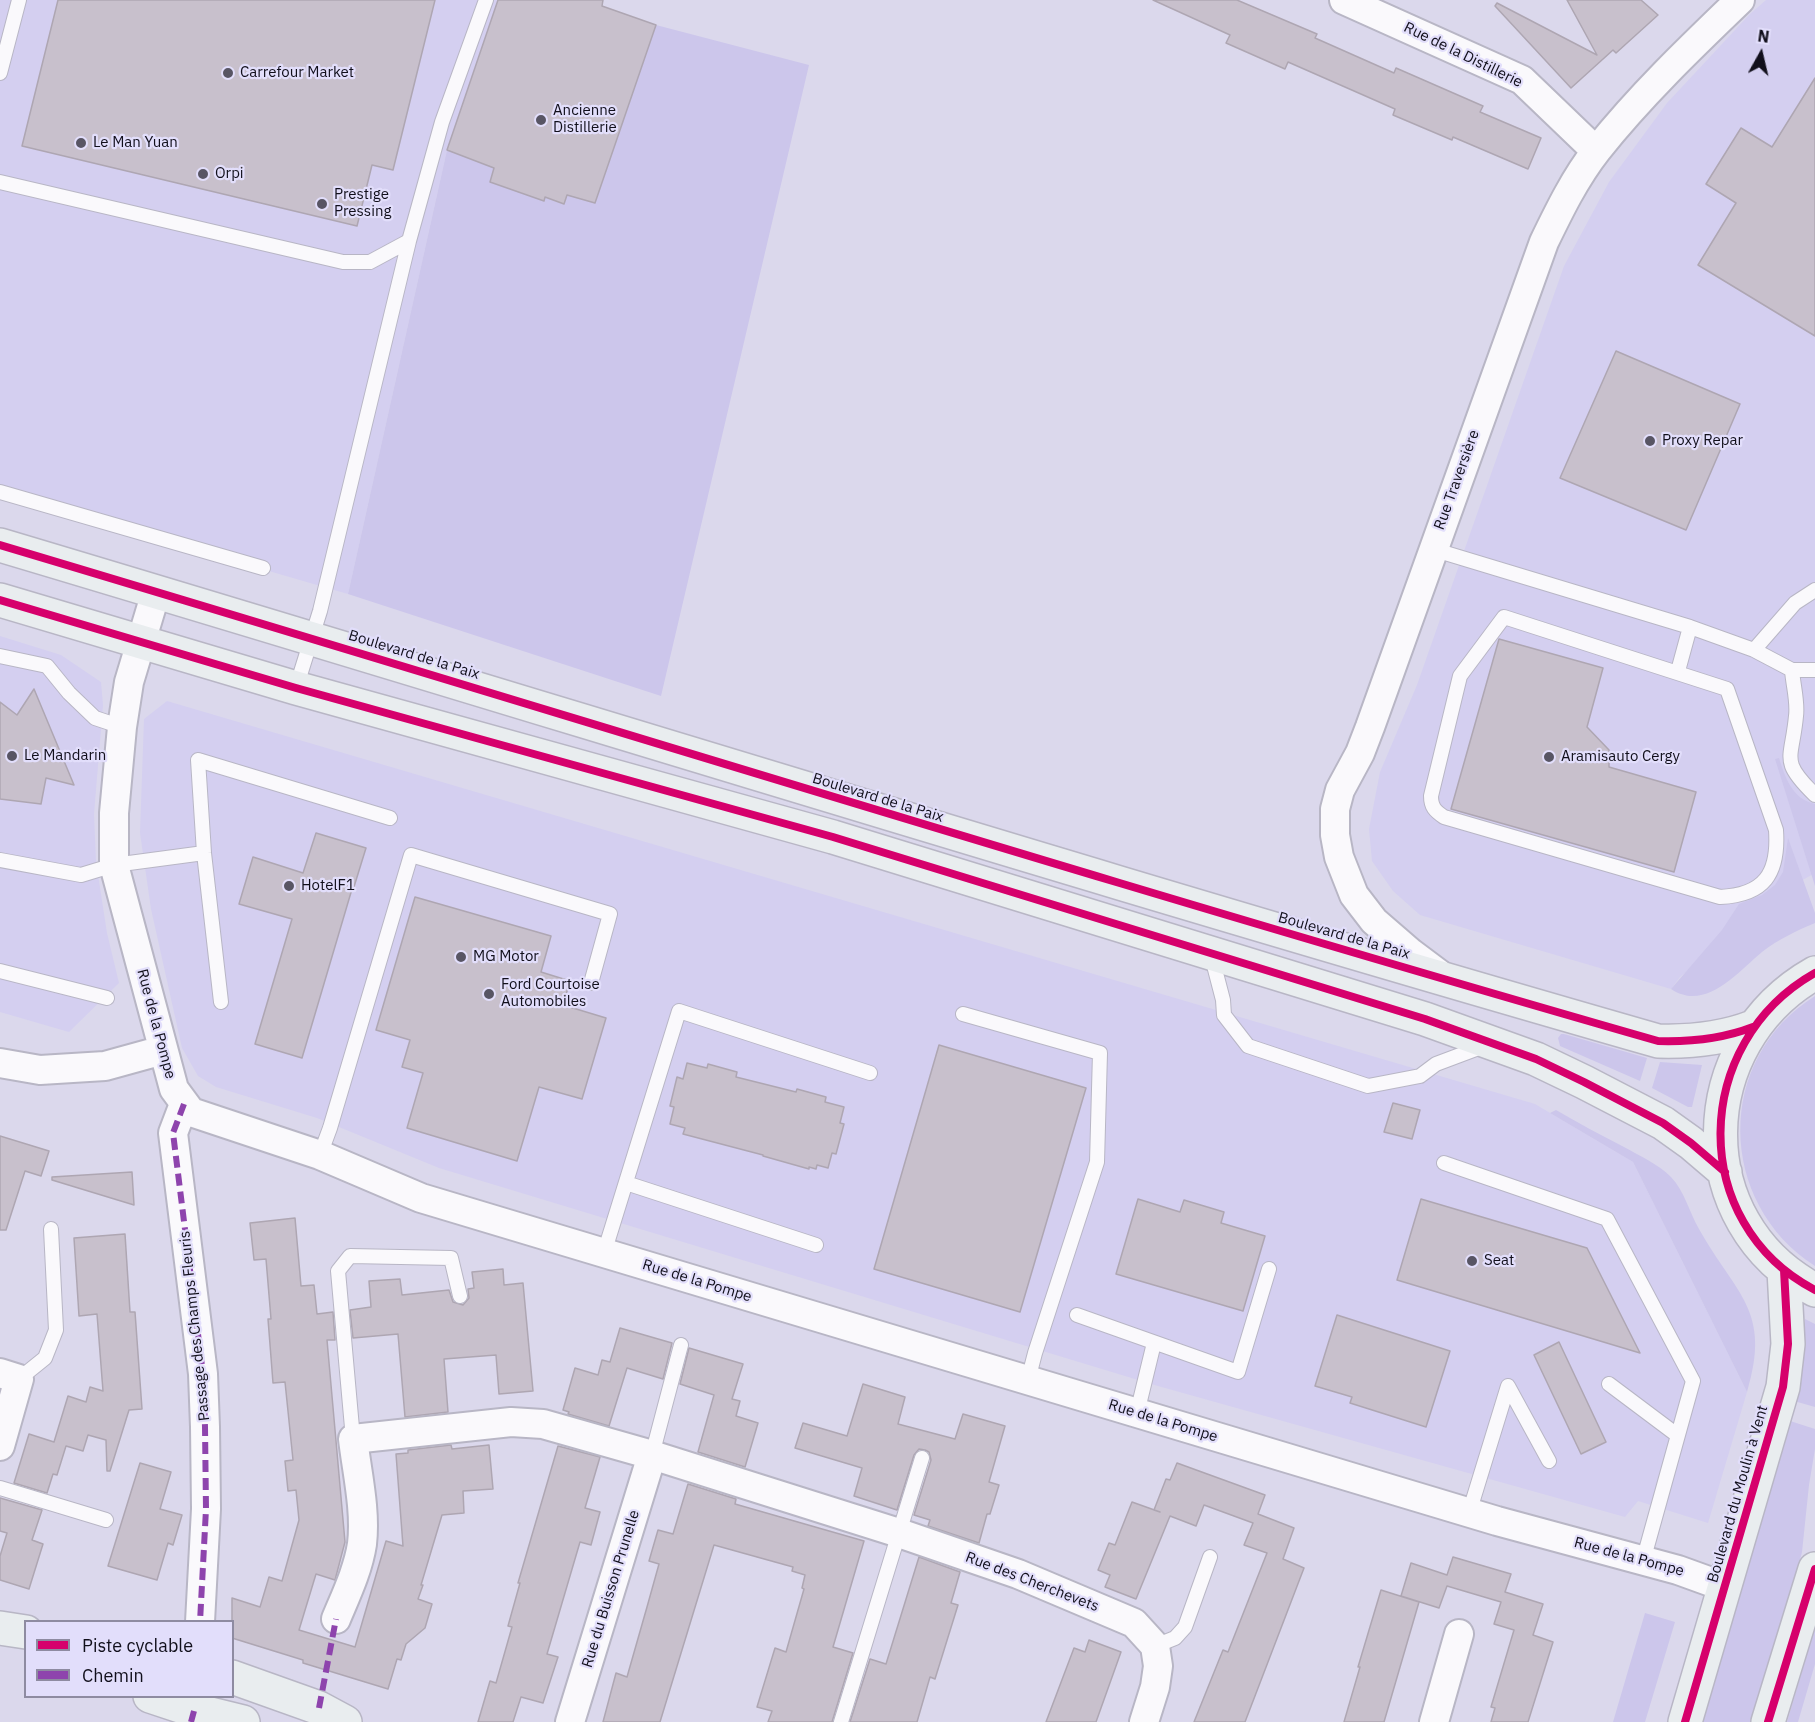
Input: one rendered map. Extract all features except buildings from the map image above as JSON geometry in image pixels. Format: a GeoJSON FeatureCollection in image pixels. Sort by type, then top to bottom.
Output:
{"type":"FeatureCollection","features":[{"type":"Feature","properties":{"kind":"main road","name":"Boulevard de la Paix"},"geometry":{"type":"LineString","coordinates":[[0,545],[864,808],[1658,1041],[1705,1040],[1754,1027]]}},
{"type":"Feature","properties":{"kind":"main road"},"geometry":{"type":"LineString","coordinates":[[0,600],[297,688],[745,812],[1425,1019],[1536,1059],[1636,1108],[1691,1143],[1725,1172]]}},
{"type":"Feature","properties":{"kind":"main road"},"geometry":{"type":"LineString","coordinates":[[1815,973],[1784,995],[1754,1027],[1735,1060],[1724,1096],[1720,1134],[1725,1172],[1737,1209],[1747,1226],[1784,1270],[1815,1290]]}},
{"type":"Feature","properties":{"kind":"main road","name":"Boulevard du Moulin à Vent"},"geometry":{"type":"LineString","coordinates":[[1685,1722],[1786,1372],[1788,1314],[1784,1270]]}},
{"type":"Feature","properties":{"kind":"main road"},"geometry":{"type":"LineString","coordinates":[[1768,1722],[1815,1569]]}},
{"type":"Feature","properties":{"kind":"main road"},"geometry":{"type":"LineString","coordinates":[[234,1678],[309,1704],[345,1722]]}},
{"type":"Feature","properties":{"kind":"main road"},"geometry":{"type":"LineString","coordinates":[[154,1698],[193,1716],[243,1722]]}},
{"type":"Feature","properties":{"kind":"street","name":"Rue Traversière"},"geometry":{"type":"LineString","coordinates":[[1448,981],[1374,921],[1354,895],[1339,857],[1335,835],[1335,809],[1340,790],[1366,736],[1544,242],[1564,201],[1596,151],[1667,69],[1737,1]]}},
{"type":"Feature","properties":{"kind":"street","name":"Rue de la Distillerie"},"geometry":{"type":"LineString","coordinates":[[1356,2],[1522,80],[1596,151]]}},
{"type":"Feature","properties":{"kind":"street","name":"Rue de la Pompe"},"geometry":{"type":"LineString","coordinates":[[156,592],[129,682],[122,727],[114,813],[114,865],[174,1089],[191,1112],[320,1155],[421,1198],[1469,1513],[1678,1570],[1725,1587]]}},
{"type":"Feature","properties":{"kind":"street"},"geometry":{"type":"LineString","coordinates":[[0,1062],[40,1070],[105,1066],[163,1050]]}},
{"type":"Feature","properties":{"kind":"street","name":"Passage des Champs Fleuris"},"geometry":{"type":"LineString","coordinates":[[184,1104],[173,1133],[203,1374],[206,1426],[206,1509],[200,1620]]}},
{"type":"Feature","properties":{"kind":"street"},"geometry":{"type":"LineString","coordinates":[[0,1446],[9,1376]]}},
{"type":"Feature","properties":{"kind":"street"},"geometry":{"type":"LineString","coordinates":[[336,1618],[350,1587],[362,1544],[362,1511],[353,1439],[511,1422],[543,1424],[652,1455],[899,1533]]}},
{"type":"Feature","properties":{"kind":"street","name":"Rue du Buisson Prunelle"},"geometry":{"type":"LineString","coordinates":[[570,1722],[652,1455]]}},
{"type":"Feature","properties":{"kind":"street","name":"Rue des Cherchevets"},"geometry":{"type":"LineString","coordinates":[[899,1533],[1018,1574],[1134,1623],[1155,1646]]}},
{"type":"Feature","properties":{"kind":"street"},"geometry":{"type":"LineString","coordinates":[[1434,1722],[1459,1634]]}},
{"type":"Feature","properties":{"kind":"street"},"geometry":{"type":"LineString","coordinates":[[1144,1722],[1155,1687],[1158,1666],[1155,1646]]}},
{"type":"Feature","properties":{"kind":"lane"},"geometry":{"type":"LineString","coordinates":[[0,73],[19,0]]}},
{"type":"Feature","properties":{"kind":"lane"},"geometry":{"type":"LineString","coordinates":[[297,688],[320,611],[409,241],[442,122],[486,0]]}},
{"type":"Feature","properties":{"kind":"lane"},"geometry":{"type":"LineString","coordinates":[[0,182],[343,261],[370,262],[409,241]]}},
{"type":"Feature","properties":{"kind":"lane"},"geometry":{"type":"LineString","coordinates":[[0,492],[263,568]]}},
{"type":"Feature","properties":{"kind":"lane"},"geometry":{"type":"LineString","coordinates":[[1432,549],[1690,627],[1754,650],[1792,670],[1815,670]]}},
{"type":"Feature","properties":{"kind":"lane"},"geometry":{"type":"LineString","coordinates":[[1754,650],[1795,603],[1815,590]]}},
{"type":"Feature","properties":{"kind":"lane"},"geometry":{"type":"LineString","coordinates":[[1504,617],[1678,671],[1727,688],[1776,830],[1777,848],[1773,865],[1766,878],[1755,890],[1738,896],[1720,897],[1444,817],[1431,805],[1431,796],[1460,676],[1504,617]]}},
{"type":"Feature","properties":{"kind":"lane"},"geometry":{"type":"LineString","coordinates":[[1678,671],[1690,627]]}},
{"type":"Feature","properties":{"kind":"lane"},"geometry":{"type":"LineString","coordinates":[[0,656],[47,666],[69,693],[95,718],[122,727]]}},
{"type":"Feature","properties":{"kind":"lane"},"geometry":{"type":"LineString","coordinates":[[1792,670],[1797,714],[1789,760],[1798,778],[1815,795]]}},
{"type":"Feature","properties":{"kind":"lane"},"geometry":{"type":"LineString","coordinates":[[221,1002],[204,853],[198,760],[390,818]]}},
{"type":"Feature","properties":{"kind":"lane"},"geometry":{"type":"LineString","coordinates":[[0,860],[81,875],[114,865],[204,853]]}},
{"type":"Feature","properties":{"kind":"lane"},"geometry":{"type":"LineString","coordinates":[[320,1155],[411,855],[610,914],[591,982]]}},
{"type":"Feature","properties":{"kind":"lane"},"geometry":{"type":"LineString","coordinates":[[1210,952],[1223,1000],[1224,1016],[1248,1046],[1368,1086],[1420,1076],[1436,1064],[1494,1042]]}},
{"type":"Feature","properties":{"kind":"lane"},"geometry":{"type":"LineString","coordinates":[[0,971],[107,998]]}},
{"type":"Feature","properties":{"kind":"lane"},"geometry":{"type":"LineString","coordinates":[[604,1253],[679,1011],[870,1073]]}},
{"type":"Feature","properties":{"kind":"lane"},"geometry":{"type":"LineString","coordinates":[[963,1014],[1100,1053],[1097,1162],[1028,1380]]}},
{"type":"Feature","properties":{"kind":"lane"},"geometry":{"type":"LineString","coordinates":[[1444,1163],[1607,1219],[1693,1381],[1643,1561]]}},
{"type":"Feature","properties":{"kind":"lane"},"geometry":{"type":"LineString","coordinates":[[626,1183],[816,1245]]}},
{"type":"Feature","properties":{"kind":"lane"},"geometry":{"type":"LineString","coordinates":[[9,1376],[45,1358],[56,1330],[51,1229]]}},
{"type":"Feature","properties":{"kind":"lane"},"geometry":{"type":"LineString","coordinates":[[353,1439],[338,1271],[350,1256],[451,1258],[460,1296]]}},
{"type":"Feature","properties":{"kind":"lane"},"geometry":{"type":"LineString","coordinates":[[1077,1315],[1238,1372],[1269,1269]]}},
{"type":"Feature","properties":{"kind":"lane"},"geometry":{"type":"LineString","coordinates":[[1137,1413],[1155,1343]]}},
{"type":"Feature","properties":{"kind":"lane","name":"Rue du Buisson Prunelle"},"geometry":{"type":"LineString","coordinates":[[652,1455],[681,1345]]}},
{"type":"Feature","properties":{"kind":"lane"},"geometry":{"type":"LineString","coordinates":[[1609,1384],[1677,1435]]}},
{"type":"Feature","properties":{"kind":"lane"},"geometry":{"type":"LineString","coordinates":[[1469,1513],[1508,1386],[1549,1461]]}},
{"type":"Feature","properties":{"kind":"lane"},"geometry":{"type":"LineString","coordinates":[[841,1722],[922,1458]]}},
{"type":"Feature","properties":{"kind":"lane"},"geometry":{"type":"LineString","coordinates":[[0,1488],[106,1520]]}},
{"type":"Feature","properties":{"kind":"lane"},"geometry":{"type":"LineString","coordinates":[[1155,1646],[1175,1638],[1185,1627],[1210,1557]]}},
{"type":"Feature","properties":{"kind":"shaded area"},"geometry":{"type":"Polygon","coordinates":[[[0,0],[498,0],[447,150],[348,594],[0,493],[0,0]]]}},
{"type":"Feature","properties":{"kind":"shaded area"},"geometry":{"type":"Polygon","coordinates":[[[1766,0],[1815,0],[1815,873],[1783,891],[1680,977],[1671,989],[1420,915],[1393,891],[1372,861],[1369,829],[1380,772],[1417,685],[1564,266],[1609,182],[1667,103],[1750,14],[1766,0]]]}},
{"type":"Feature","properties":{"kind":"shaded area"},"geometry":{"type":"Polygon","coordinates":[[[656,25],[809,65],[661,696],[348,594],[447,150],[597,196],[656,25]]]}},
{"type":"Feature","properties":{"kind":"shaded area"},"geometry":{"type":"Polygon","coordinates":[[[0,636],[61,655],[101,682],[103,705],[94,814],[96,862],[107,933],[119,983],[69,1032],[0,1012],[0,636]]]}},
{"type":"Feature","properties":{"kind":"shaded area"},"geometry":{"type":"Polygon","coordinates":[[[167,701],[1535,1104],[1633,1162],[1747,1392],[1708,1523],[1638,1501],[1625,1517],[1158,1386],[439,1168],[317,1118],[216,1087],[198,1076],[182,1048],[151,909],[140,833],[144,719],[167,701]]]}},
{"type":"Feature","properties":{"kind":"shaded area"},"geometry":{"type":"Polygon","coordinates":[[[1779,758],[1787,780],[1795,792],[1815,804],[1815,886],[1775,759],[1779,758]]]}},
{"type":"Feature","properties":{"kind":"shaded area"},"geometry":{"type":"Polygon","coordinates":[[[1788,838],[1815,913],[1815,923],[1775,943],[1731,979],[1708,993],[1696,996],[1684,995],[1671,989],[1722,930],[1739,904],[1762,895],[1775,885],[1783,872],[1788,838]]]}},
{"type":"Feature","properties":{"kind":"shaded area"},"geometry":{"type":"Polygon","coordinates":[[[1815,996],[1815,1266],[1783,1239],[1759,1206],[1745,1169],[1740,1131],[1745,1093],[1759,1056],[1782,1023],[1815,996]]]}},
{"type":"Feature","properties":{"kind":"shaded area"},"geometry":{"type":"Polygon","coordinates":[[[1561,1034],[1647,1058],[1640,1081],[1560,1046],[1558,1038],[1561,1034]]]}},
{"type":"Feature","properties":{"kind":"shaded area"},"geometry":{"type":"Polygon","coordinates":[[[1660,1062],[1702,1065],[1692,1107],[1652,1088],[1660,1062]]]}},
{"type":"Feature","properties":{"kind":"shaded area"},"geometry":{"type":"Polygon","coordinates":[[[1556,1110],[1649,1160],[1666,1172],[1676,1183],[1699,1229],[1746,1304],[1753,1322],[1754,1364],[1747,1392],[1633,1162],[1550,1113],[1556,1110]]]}},
{"type":"Feature","properties":{"kind":"shaded area"},"geometry":{"type":"Polygon","coordinates":[[[1805,1319],[1815,1324],[1815,1407],[1794,1401],[1803,1370],[1805,1319]]]}},
{"type":"Feature","properties":{"kind":"shaded area"},"geometry":{"type":"Polygon","coordinates":[[[1787,1420],[1815,1429],[1815,1449],[1802,1552],[1796,1577],[1752,1722],[1698,1722],[1787,1420]]]}},
{"type":"Feature","properties":{"kind":"shaded area"},"geometry":{"type":"Polygon","coordinates":[[[1645,1613],[1675,1622],[1645,1722],[1613,1722],[1645,1613]]]}},
{"type":"Feature","properties":{"kind":"shaded area"},"geometry":{"type":"Polygon","coordinates":[[[1815,1627],[1815,1664],[1798,1722],[1787,1722],[1815,1627]]]}},
{"type":"Feature","properties":{"kind":"marked path"},"geometry":{"type":"LineString","coordinates":[[184,1104],[173,1133],[203,1374],[206,1509],[200,1620]]}},
{"type":"Feature","properties":{"kind":"marked path"},"geometry":{"type":"LineString","coordinates":[[319,1708],[336,1619]]}},
{"type":"Feature","properties":{"kind":"marked path"},"geometry":{"type":"LineString","coordinates":[[191,1722],[194,1711]]}},
{"type":"Feature","properties":{"kind":"cycle path"},"geometry":{"type":"LineString","coordinates":[[0,545],[1035,858],[1658,1041],[1706,1039],[1753,1027]]}},
{"type":"Feature","properties":{"kind":"cycle path"},"geometry":{"type":"LineString","coordinates":[[0,600],[296,688],[833,837],[1425,1019],[1536,1059],[1584,1082],[1663,1123],[1725,1172]]}},
{"type":"Feature","properties":{"kind":"cycle path"},"geometry":{"type":"LineString","coordinates":[[1815,973],[1774,1004],[1745,1043],[1727,1086],[1720,1133],[1726,1179],[1744,1222],[1773,1260],[1815,1290]]}},
{"type":"Feature","properties":{"kind":"cycle path"},"geometry":{"type":"LineString","coordinates":[[1685,1722],[1783,1387],[1788,1344],[1784,1270]]}},
{"type":"Feature","properties":{"kind":"cycle path"},"geometry":{"type":"LineString","coordinates":[[1768,1722],[1815,1569]]}},
{"type":"Feature","properties":{"kind":"place","name":"Carrefour Market"},"geometry":{"type":"Point","coordinates":[228,73]}},
{"type":"Feature","properties":{"kind":"place","name":"Ancienne Distillerie"},"geometry":{"type":"Point","coordinates":[541,120]}},
{"type":"Feature","properties":{"kind":"place","name":"Le Man Yuan"},"geometry":{"type":"Point","coordinates":[81,143]}},
{"type":"Feature","properties":{"kind":"place","name":"Orpi"},"geometry":{"type":"Point","coordinates":[203,174]}},
{"type":"Feature","properties":{"kind":"place","name":"Prestige Pressing"},"geometry":{"type":"Point","coordinates":[322,204]}},
{"type":"Feature","properties":{"kind":"place","name":"Proxy Repar"},"geometry":{"type":"Point","coordinates":[1650,441]}},
{"type":"Feature","properties":{"kind":"place","name":"Le Mandarin"},"geometry":{"type":"Point","coordinates":[12,756]}},
{"type":"Feature","properties":{"kind":"place","name":"Aramisauto Cergy"},"geometry":{"type":"Point","coordinates":[1549,757]}},
{"type":"Feature","properties":{"kind":"place","name":"HotelF1"},"geometry":{"type":"Point","coordinates":[289,886]}},
{"type":"Feature","properties":{"kind":"place","name":"MG Motor"},"geometry":{"type":"Point","coordinates":[461,957]}},
{"type":"Feature","properties":{"kind":"place","name":"Ford Courtoise Automobiles"},"geometry":{"type":"Point","coordinates":[489,994]}},
{"type":"Feature","properties":{"kind":"place","name":"Seat"},"geometry":{"type":"Point","coordinates":[1472,1261]}}]}
